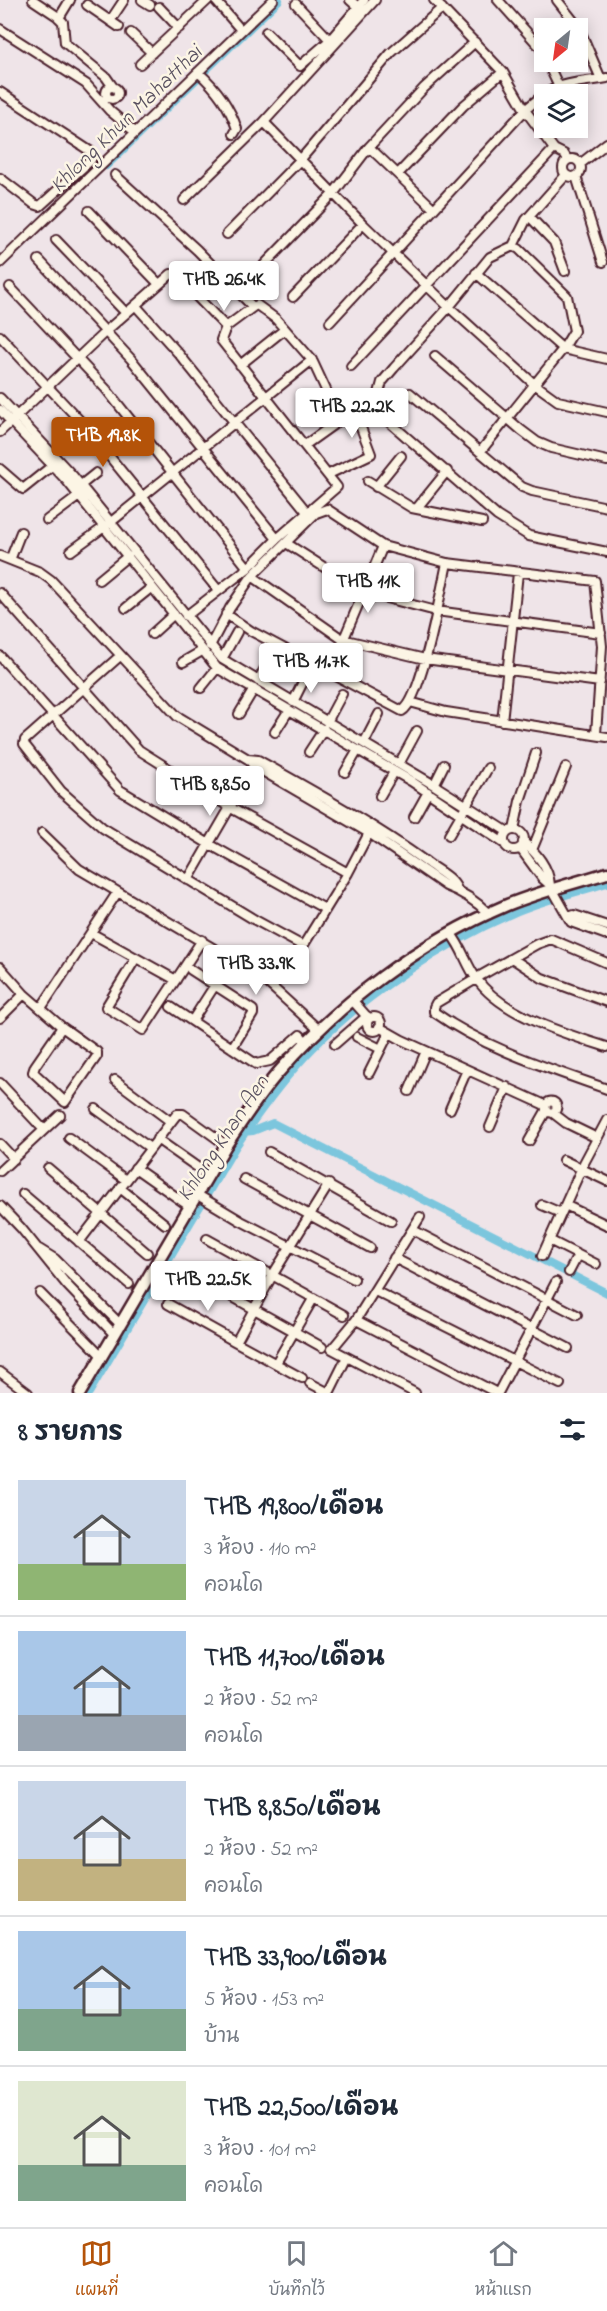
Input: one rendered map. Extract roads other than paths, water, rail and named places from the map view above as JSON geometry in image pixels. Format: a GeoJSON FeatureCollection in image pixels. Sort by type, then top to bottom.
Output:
{"type":"FeatureCollection","features":[{"type":"Feature","properties":{"kind":"street"},"geometry":{"type":"LineString","coordinates":[[59,18],[70,0]]}},
{"type":"Feature","properties":{"kind":"street"},"geometry":{"type":"LineString","coordinates":[[110,21],[124,0]]}},
{"type":"Feature","properties":{"kind":"street"},"geometry":{"type":"LineString","coordinates":[[142,0],[150,5]]}},
{"type":"Feature","properties":{"kind":"street"},"geometry":{"type":"LineString","coordinates":[[140,64],[208,0]]}},
{"type":"Feature","properties":{"kind":"street"},"geometry":{"type":"LineString","coordinates":[[215,0],[241,30]]}},
{"type":"Feature","properties":{"kind":"street"},"geometry":{"type":"LineString","coordinates":[[0,263],[135,132],[199,74],[273,0]]}},
{"type":"Feature","properties":{"kind":"street"},"geometry":{"type":"LineString","coordinates":[[350,0],[359,8]]}},
{"type":"Feature","properties":{"kind":"street"},"geometry":{"type":"LineString","coordinates":[[266,32],[300,66],[330,40],[364,0]]}},
{"type":"Feature","properties":{"kind":"street"},"geometry":{"type":"LineString","coordinates":[[184,200],[264,122],[375,0]]}},
{"type":"Feature","properties":{"kind":"street"},"geometry":{"type":"LineString","coordinates":[[434,0],[503,72],[525,110],[554,149],[564,154],[568,160]]}},
{"type":"Feature","properties":{"kind":"street"},"geometry":{"type":"LineString","coordinates":[[498,0],[534,40]]}},
{"type":"Feature","properties":{"kind":"street"},"geometry":{"type":"LineString","coordinates":[[557,0],[579,28],[604,78],[566,84]]}},
{"type":"Feature","properties":{"kind":"street"},"geometry":{"type":"LineString","coordinates":[[37,1],[63,22],[65,43],[70,49],[106,76],[118,91],[118,95],[113,99],[109,98],[104,106]]}},
{"type":"Feature","properties":{"kind":"street"},"geometry":{"type":"LineString","coordinates":[[296,4],[330,40]]}},
{"type":"Feature","properties":{"kind":"street"},"geometry":{"type":"LineString","coordinates":[[87,5],[119,27]]}},
{"type":"Feature","properties":{"kind":"street"},"geometry":{"type":"LineString","coordinates":[[159,7],[179,28]]}},
{"type":"Feature","properties":{"kind":"street"},"geometry":{"type":"LineString","coordinates":[[227,234],[301,159],[391,53],[442,8]]}},
{"type":"Feature","properties":{"kind":"street"},"geometry":{"type":"LineString","coordinates":[[0,29],[86,84],[104,106],[135,132]]}},
{"type":"Feature","properties":{"kind":"street"},"geometry":{"type":"LineString","coordinates":[[131,33],[152,53]]}},
{"type":"Feature","properties":{"kind":"street"},"geometry":{"type":"LineString","coordinates":[[264,265],[333,194],[369,147],[424,88],[475,42]]}},
{"type":"Feature","properties":{"kind":"street"},"geometry":{"type":"LineString","coordinates":[[398,174],[463,106],[503,72]]}},
{"type":"Feature","properties":{"kind":"street"},"geometry":{"type":"LineString","coordinates":[[199,74],[222,98],[236,125],[237,129],[234,134]]}},
{"type":"Feature","properties":{"kind":"street"},"geometry":{"type":"LineString","coordinates":[[0,92],[90,151],[92,156],[91,160],[40,206],[34,204],[0,178]]}},
{"type":"Feature","properties":{"kind":"street"},"geometry":{"type":"LineString","coordinates":[[330,322],[534,102]]}},
{"type":"Feature","properties":{"kind":"street"},"geometry":{"type":"LineString","coordinates":[[264,122],[363,224],[449,307],[533,383],[558,401],[607,412]]}},
{"type":"Feature","properties":{"kind":"street"},"geometry":{"type":"LineString","coordinates":[[580,164],[607,143]]}},
{"type":"Feature","properties":{"kind":"street"},"geometry":{"type":"LineString","coordinates":[[369,147],[434,209]]}},
{"type":"Feature","properties":{"kind":"street"},"geometry":{"type":"LineString","coordinates":[[351,366],[554,149]]}},
{"type":"Feature","properties":{"kind":"street"},"geometry":{"type":"LineString","coordinates":[[568,160],[575,160],[580,164],[581,171],[576,176]]}},
{"type":"Feature","properties":{"kind":"street"},"geometry":{"type":"LineString","coordinates":[[566,175],[564,165],[568,160]]}},
{"type":"Feature","properties":{"kind":"street"},"geometry":{"type":"LineString","coordinates":[[115,175],[197,250],[253,307]]}},
{"type":"Feature","properties":{"kind":"street"},"geometry":{"type":"LineString","coordinates":[[566,175],[576,176]]}},
{"type":"Feature","properties":{"kind":"street"},"geometry":{"type":"LineString","coordinates":[[566,175],[530,217],[513,246],[490,257],[382,382],[378,396],[388,421],[497,516],[529,536],[607,552]]}},
{"type":"Feature","properties":{"kind":"street"},"geometry":{"type":"LineString","coordinates":[[576,176],[603,262]]}},
{"type":"Feature","properties":{"kind":"street"},"geometry":{"type":"LineString","coordinates":[[89,211],[159,284]]}},
{"type":"Feature","properties":{"kind":"street"},"geometry":{"type":"LineString","coordinates":[[530,217],[554,242],[565,271]]}},
{"type":"Feature","properties":{"kind":"street"},"geometry":{"type":"LineString","coordinates":[[293,297],[363,224]]}},
{"type":"Feature","properties":{"kind":"street"},"geometry":{"type":"LineString","coordinates":[[56,240],[126,313]]}},
{"type":"Feature","properties":{"kind":"street"},"geometry":{"type":"LineString","coordinates":[[480,452],[533,383],[563,349],[574,331],[567,296],[519,249],[513,246]]}},
{"type":"Feature","properties":{"kind":"street"},"geometry":{"type":"LineString","coordinates":[[39,260],[131,359],[277,539]]}},
{"type":"Feature","properties":{"kind":"street"},"geometry":{"type":"LineString","coordinates":[[476,273],[563,349],[607,359]]}},
{"type":"Feature","properties":{"kind":"street"},"geometry":{"type":"LineString","coordinates":[[0,432],[106,331],[171,274],[176,275],[226,327]]}},
{"type":"Feature","properties":{"kind":"street"},"geometry":{"type":"LineString","coordinates":[[10,287],[106,389],[250,572],[342,639],[425,659],[508,671],[603,677]]}},
{"type":"Feature","properties":{"kind":"street"},"geometry":{"type":"LineString","coordinates":[[136,306],[179,354],[308,512]]}},
{"type":"Feature","properties":{"kind":"street"},"geometry":{"type":"LineString","coordinates":[[210,645],[250,572],[277,539],[337,487],[221,340],[226,327],[253,307],[261,307],[285,329],[312,360],[340,420]]}},
{"type":"Feature","properties":{"kind":"street"},"geometry":{"type":"LineString","coordinates":[[240,365],[285,329]]}},
{"type":"Feature","properties":{"kind":"street"},"geometry":{"type":"LineString","coordinates":[[0,336],[84,425],[218,590]]}},
{"type":"Feature","properties":{"kind":"street"},"geometry":{"type":"LineString","coordinates":[[435,356],[537,442],[551,448],[607,461]]}},
{"type":"Feature","properties":{"kind":"street"},"geometry":{"type":"LineString","coordinates":[[72,550],[108,524],[202,446],[312,360]]}},
{"type":"Feature","properties":{"kind":"street"},"geometry":{"type":"LineString","coordinates":[[410,393],[526,489],[607,507]]}},
{"type":"Feature","properties":{"kind":"street"},"geometry":{"type":"LineString","coordinates":[[0,398],[81,485],[128,556],[142,568],[153,587],[174,614],[222,658],[291,706]]}},
{"type":"Feature","properties":{"kind":"street"},"geometry":{"type":"LineString","coordinates":[[0,410],[108,524],[142,568],[186,616],[202,651],[218,668],[326,725],[358,750],[394,772],[434,785],[467,806],[522,835],[522,845],[542,878],[552,889]]}},
{"type":"Feature","properties":{"kind":"street"},"geometry":{"type":"LineString","coordinates":[[304,445],[340,420],[357,417],[371,454],[329,474]]}},
{"type":"Feature","properties":{"kind":"street"},"geometry":{"type":"LineString","coordinates":[[376,487],[401,456]]}},
{"type":"Feature","properties":{"kind":"street"},"geometry":{"type":"LineString","coordinates":[[0,469],[23,489],[53,465]]}},
{"type":"Feature","properties":{"kind":"street"},"geometry":{"type":"LineString","coordinates":[[417,508],[447,471]]}},
{"type":"Feature","properties":{"kind":"street"},"geometry":{"type":"LineString","coordinates":[[81,485],[96,473]]}},
{"type":"Feature","properties":{"kind":"street"},"geometry":{"type":"LineString","coordinates":[[368,481],[406,506],[482,522]]}},
{"type":"Feature","properties":{"kind":"street"},"geometry":{"type":"LineString","coordinates":[[46,520],[79,495]]}},
{"type":"Feature","properties":{"kind":"street"},"geometry":{"type":"LineString","coordinates":[[186,616],[218,590],[250,572],[286,543],[316,513],[324,509],[383,546],[447,563],[595,581],[604,646],[603,677],[596,734]]}},
{"type":"Feature","properties":{"kind":"street"},"geometry":{"type":"LineString","coordinates":[[21,532],[4,559],[40,572],[51,580],[177,716],[249,759],[254,766],[324,801],[369,833],[398,847]]}},
{"type":"Feature","properties":{"kind":"street"},"geometry":{"type":"LineString","coordinates":[[286,543],[363,592],[436,611],[601,633]]}},
{"type":"Feature","properties":{"kind":"street"},"geometry":{"type":"LineString","coordinates":[[329,674],[383,546]]}},
{"type":"Feature","properties":{"kind":"street"},"geometry":{"type":"LineString","coordinates":[[99,580],[128,556]]}},
{"type":"Feature","properties":{"kind":"street"},"geometry":{"type":"LineString","coordinates":[[226,614],[251,631],[329,674],[402,711],[410,702],[422,673],[447,563]]}},
{"type":"Feature","properties":{"kind":"street"},"geometry":{"type":"LineString","coordinates":[[502,721],[518,573]]}},
{"type":"Feature","properties":{"kind":"street"},"geometry":{"type":"LineString","coordinates":[[126,608],[153,587]]}},
{"type":"Feature","properties":{"kind":"street"},"geometry":{"type":"LineString","coordinates":[[0,593],[139,750],[231,808],[348,873]]}},
{"type":"Feature","properties":{"kind":"street"},"geometry":{"type":"LineString","coordinates":[[152,634],[174,614]]}},
{"type":"Feature","properties":{"kind":"street"},"geometry":{"type":"LineString","coordinates":[[222,658],[237,632]]}},
{"type":"Feature","properties":{"kind":"street"},"geometry":{"type":"LineString","coordinates":[[183,662],[202,651]]}},
{"type":"Feature","properties":{"kind":"street"},"geometry":{"type":"LineString","coordinates":[[258,681],[272,655]]}},
{"type":"Feature","properties":{"kind":"street"},"geometry":{"type":"LineString","coordinates":[[0,656],[120,790],[209,844],[326,909]]}},
{"type":"Feature","properties":{"kind":"street"},"geometry":{"type":"LineString","coordinates":[[120,656],[25,740],[24,744],[26,750],[61,791],[103,828],[303,946],[348,873],[369,833]]}},
{"type":"Feature","properties":{"kind":"street"},"geometry":{"type":"LineString","coordinates":[[201,688],[218,668]]}},
{"type":"Feature","properties":{"kind":"street"},"geometry":{"type":"LineString","coordinates":[[275,732],[307,674]]}},
{"type":"Feature","properties":{"kind":"street"},"geometry":{"type":"LineString","coordinates":[[238,714],[254,689]]}},
{"type":"Feature","properties":{"kind":"street"},"geometry":{"type":"LineString","coordinates":[[309,752],[342,694]]}},
{"type":"Feature","properties":{"kind":"street"},"geometry":{"type":"LineString","coordinates":[[410,702],[446,712],[607,737]]}},
{"type":"Feature","properties":{"kind":"street"},"geometry":{"type":"LineString","coordinates":[[364,743],[379,714]]}},
{"type":"Feature","properties":{"kind":"street"},"geometry":{"type":"LineString","coordinates":[[399,764],[417,731]]}},
{"type":"Feature","properties":{"kind":"street"},"geometry":{"type":"LineString","coordinates":[[340,735],[364,743],[399,764],[428,792],[509,849],[522,845],[532,850],[548,874],[561,908],[572,922],[607,935]]}},
{"type":"Feature","properties":{"kind":"street"},"geometry":{"type":"LineString","coordinates":[[345,772],[358,750]]}},
{"type":"Feature","properties":{"kind":"street"},"geometry":{"type":"LineString","coordinates":[[505,844],[504,840],[511,831],[536,753]]}},
{"type":"Feature","properties":{"kind":"street"},"geometry":{"type":"LineString","coordinates":[[249,759],[258,760],[454,883],[457,889],[478,903],[489,914]]}},
{"type":"Feature","properties":{"kind":"street"},"geometry":{"type":"LineString","coordinates":[[434,785],[444,765]]}},
{"type":"Feature","properties":{"kind":"street"},"geometry":{"type":"LineString","coordinates":[[188,880],[254,766]]}},
{"type":"Feature","properties":{"kind":"street"},"geometry":{"type":"LineString","coordinates":[[532,850],[566,767]]}},
{"type":"Feature","properties":{"kind":"street"},"geometry":{"type":"LineString","coordinates":[[449,835],[488,768]]}},
{"type":"Feature","properties":{"kind":"street"},"geometry":{"type":"LineString","coordinates":[[380,796],[394,772]]}},
{"type":"Feature","properties":{"kind":"street"},"geometry":{"type":"LineString","coordinates":[[414,817],[428,792]]}},
{"type":"Feature","properties":{"kind":"street"},"geometry":{"type":"LineString","coordinates":[[42,833],[79,869],[260,976],[315,1026]]}},
{"type":"Feature","properties":{"kind":"street"},"geometry":{"type":"LineString","coordinates":[[80,1393],[226,1145],[258,1098],[303,1038],[315,1026],[353,1002],[405,962],[489,914],[552,889],[607,873]]}},
{"type":"Feature","properties":{"kind":"street"},"geometry":{"type":"LineString","coordinates":[[41,1008],[117,893]]}},
{"type":"Feature","properties":{"kind":"street"},"geometry":{"type":"LineString","coordinates":[[568,916],[574,915],[607,926]]}},
{"type":"Feature","properties":{"kind":"street"},"geometry":{"type":"LineString","coordinates":[[91,933],[176,980]]}},
{"type":"Feature","properties":{"kind":"street"},"geometry":{"type":"LineString","coordinates":[[453,936],[461,953],[492,995],[528,1017],[607,1047]]}},
{"type":"Feature","properties":{"kind":"street"},"geometry":{"type":"LineString","coordinates":[[607,963],[551,939],[537,944],[479,980],[436,1003],[434,1012],[501,1050],[541,1067],[607,1089]]}},
{"type":"Feature","properties":{"kind":"street"},"geometry":{"type":"LineString","coordinates":[[136,958],[106,1007],[144,1030],[202,940]]}},
{"type":"Feature","properties":{"kind":"street"},"geometry":{"type":"LineString","coordinates":[[513,959],[542,978],[607,1002]]}},
{"type":"Feature","properties":{"kind":"street"},"geometry":{"type":"LineString","coordinates":[[0,967],[24,994],[98,1054],[65,1102],[33,1072],[34,1066],[62,1027]]}},
{"type":"Feature","properties":{"kind":"street"},"geometry":{"type":"LineString","coordinates":[[191,970],[254,1012],[232,1048]]}},
{"type":"Feature","properties":{"kind":"street"},"geometry":{"type":"LineString","coordinates":[[192,1021],[215,985]]}},
{"type":"Feature","properties":{"kind":"street"},"geometry":{"type":"LineString","coordinates":[[0,1018],[24,994]]}},
{"type":"Feature","properties":{"kind":"street"},"geometry":{"type":"LineString","coordinates":[[353,1002],[367,1016],[377,1017],[380,1022],[379,1027],[389,1033],[507,1087],[566,1123],[597,1138]]}},
{"type":"Feature","properties":{"kind":"street"},"geometry":{"type":"LineString","coordinates":[[171,1007],[256,1064],[264,1064],[303,1038]]}},
{"type":"Feature","properties":{"kind":"street"},"geometry":{"type":"LineString","coordinates":[[335,1044],[367,1016]]}},
{"type":"Feature","properties":{"kind":"street"},"geometry":{"type":"LineString","coordinates":[[369,1073],[389,1033]]}},
{"type":"Feature","properties":{"kind":"street"},"geometry":{"type":"LineString","coordinates":[[357,1037],[381,1049]]}},
{"type":"Feature","properties":{"kind":"street"},"geometry":{"type":"LineString","coordinates":[[409,1091],[426,1051]]}},
{"type":"Feature","properties":{"kind":"street"},"geometry":{"type":"LineString","coordinates":[[450,1109],[467,1070]]}},
{"type":"Feature","properties":{"kind":"street"},"geometry":{"type":"LineString","coordinates":[[116,1080],[170,1121]]}},
{"type":"Feature","properties":{"kind":"street"},"geometry":{"type":"LineString","coordinates":[[0,1083],[44,1130]]}},
{"type":"Feature","properties":{"kind":"street"},"geometry":{"type":"LineString","coordinates":[[490,1126],[507,1087]]}},
{"type":"Feature","properties":{"kind":"street"},"geometry":{"type":"LineString","coordinates":[[96,1108],[150,1148]]}},
{"type":"Feature","properties":{"kind":"street"},"geometry":{"type":"LineString","coordinates":[[529,1141],[548,1110]]}},
{"type":"Feature","properties":{"kind":"street"},"geometry":{"type":"LineString","coordinates":[[79,1242],[177,1114],[183,1114],[226,1145]]}},
{"type":"Feature","properties":{"kind":"street"},"geometry":{"type":"LineString","coordinates":[[0,1171],[60,1115]]}},
{"type":"Feature","properties":{"kind":"street"},"geometry":{"type":"LineString","coordinates":[[542,1256],[582,1168],[607,1120]]}},
{"type":"Feature","properties":{"kind":"street"},"geometry":{"type":"LineString","coordinates":[[69,1138],[126,1180]]}},
{"type":"Feature","properties":{"kind":"street"},"geometry":{"type":"LineString","coordinates":[[157,1139],[197,1167]]}},
{"type":"Feature","properties":{"kind":"street"},"geometry":{"type":"LineString","coordinates":[[0,1144],[14,1159]]}},
{"type":"Feature","properties":{"kind":"street"},"geometry":{"type":"LineString","coordinates":[[269,1152],[391,1221]]}},
{"type":"Feature","properties":{"kind":"street"},"geometry":{"type":"LineString","coordinates":[[563,1160],[607,1181]]}},
{"type":"Feature","properties":{"kind":"street"},"geometry":{"type":"LineString","coordinates":[[48,1168],[147,1253]]}},
{"type":"Feature","properties":{"kind":"street"},"geometry":{"type":"LineString","coordinates":[[135,1168],[189,1206]]}},
{"type":"Feature","properties":{"kind":"street"},"geometry":{"type":"LineString","coordinates":[[244,1179],[370,1248]]}},
{"type":"Feature","properties":{"kind":"street"},"geometry":{"type":"LineString","coordinates":[[236,1342],[272,1276],[329,1184]]}},
{"type":"Feature","properties":{"kind":"street"},"geometry":{"type":"LineString","coordinates":[[120,1188],[165,1224]]}},
{"type":"Feature","properties":{"kind":"street"},"geometry":{"type":"LineString","coordinates":[[22,1194],[129,1284]]}},
{"type":"Feature","properties":{"kind":"street"},"geometry":{"type":"LineString","coordinates":[[198,1195],[220,1209],[354,1279]]}},
{"type":"Feature","properties":{"kind":"street"},"geometry":{"type":"LineString","coordinates":[[565,1204],[607,1225]]}},
{"type":"Feature","properties":{"kind":"street"},"geometry":{"type":"LineString","coordinates":[[542,1205],[561,1213]]}},
{"type":"Feature","properties":{"kind":"street"},"geometry":{"type":"LineString","coordinates":[[0,1206],[36,1247],[55,1259],[117,1329]]}},
{"type":"Feature","properties":{"kind":"street"},"geometry":{"type":"LineString","coordinates":[[415,1393],[333,1349],[356,1320],[420,1217]]}},
{"type":"Feature","properties":{"kind":"street"},"geometry":{"type":"LineString","coordinates":[[413,1230],[577,1315]]}},
{"type":"Feature","properties":{"kind":"street"},"geometry":{"type":"LineString","coordinates":[[207,1239],[344,1315]]}},
{"type":"Feature","properties":{"kind":"street"},"geometry":{"type":"LineString","coordinates":[[549,1240],[596,1264]]}},
{"type":"Feature","properties":{"kind":"street"},"geometry":{"type":"LineString","coordinates":[[569,1272],[578,1255]]}},
{"type":"Feature","properties":{"kind":"street"},"geometry":{"type":"LineString","coordinates":[[394,1258],[567,1348]]}},
{"type":"Feature","properties":{"kind":"street"},"geometry":{"type":"LineString","coordinates":[[188,1272],[322,1347]]}},
{"type":"Feature","properties":{"kind":"street"},"geometry":{"type":"LineString","coordinates":[[356,1320],[497,1393],[516,1362],[556,1282]]}},
{"type":"Feature","properties":{"kind":"street"},"geometry":{"type":"LineString","coordinates":[[375,1291],[560,1384]]}},
{"type":"Feature","properties":{"kind":"street"},"geometry":{"type":"LineString","coordinates":[[40,1293],[102,1356]]}},
{"type":"Feature","properties":{"kind":"street"},"geometry":{"type":"LineString","coordinates":[[276,1363],[313,1299]]}},
{"type":"Feature","properties":{"kind":"street"},"geometry":{"type":"LineString","coordinates":[[168,1304],[302,1378]]}},
{"type":"Feature","properties":{"kind":"street"},"geometry":{"type":"LineString","coordinates":[[310,1383],[329,1393],[347,1357]]}},
{"type":"Feature","properties":{"kind":"street"},"geometry":{"type":"LineString","coordinates":[[0,1372],[28,1393]]}},
{"type":"Feature","properties":{"kind":"waterway","name":"Khlong Khun Mahatthai"},"geometry":{"type":"LineString","coordinates":[[106,166],[279,0]]}},
{"type":"Feature","properties":{"kind":"waterway","name":"Khlong Khan Aen"},"geometry":{"type":"LineString","coordinates":[[89,1393],[236,1146],[291,1072],[332,1029],[406,972],[485,926],[523,909],[607,883]]}},
{"type":"Feature","properties":{"kind":"waterway"},"geometry":{"type":"LineString","coordinates":[[243,1132],[253,1131],[273,1123],[607,1293]]}}]}
